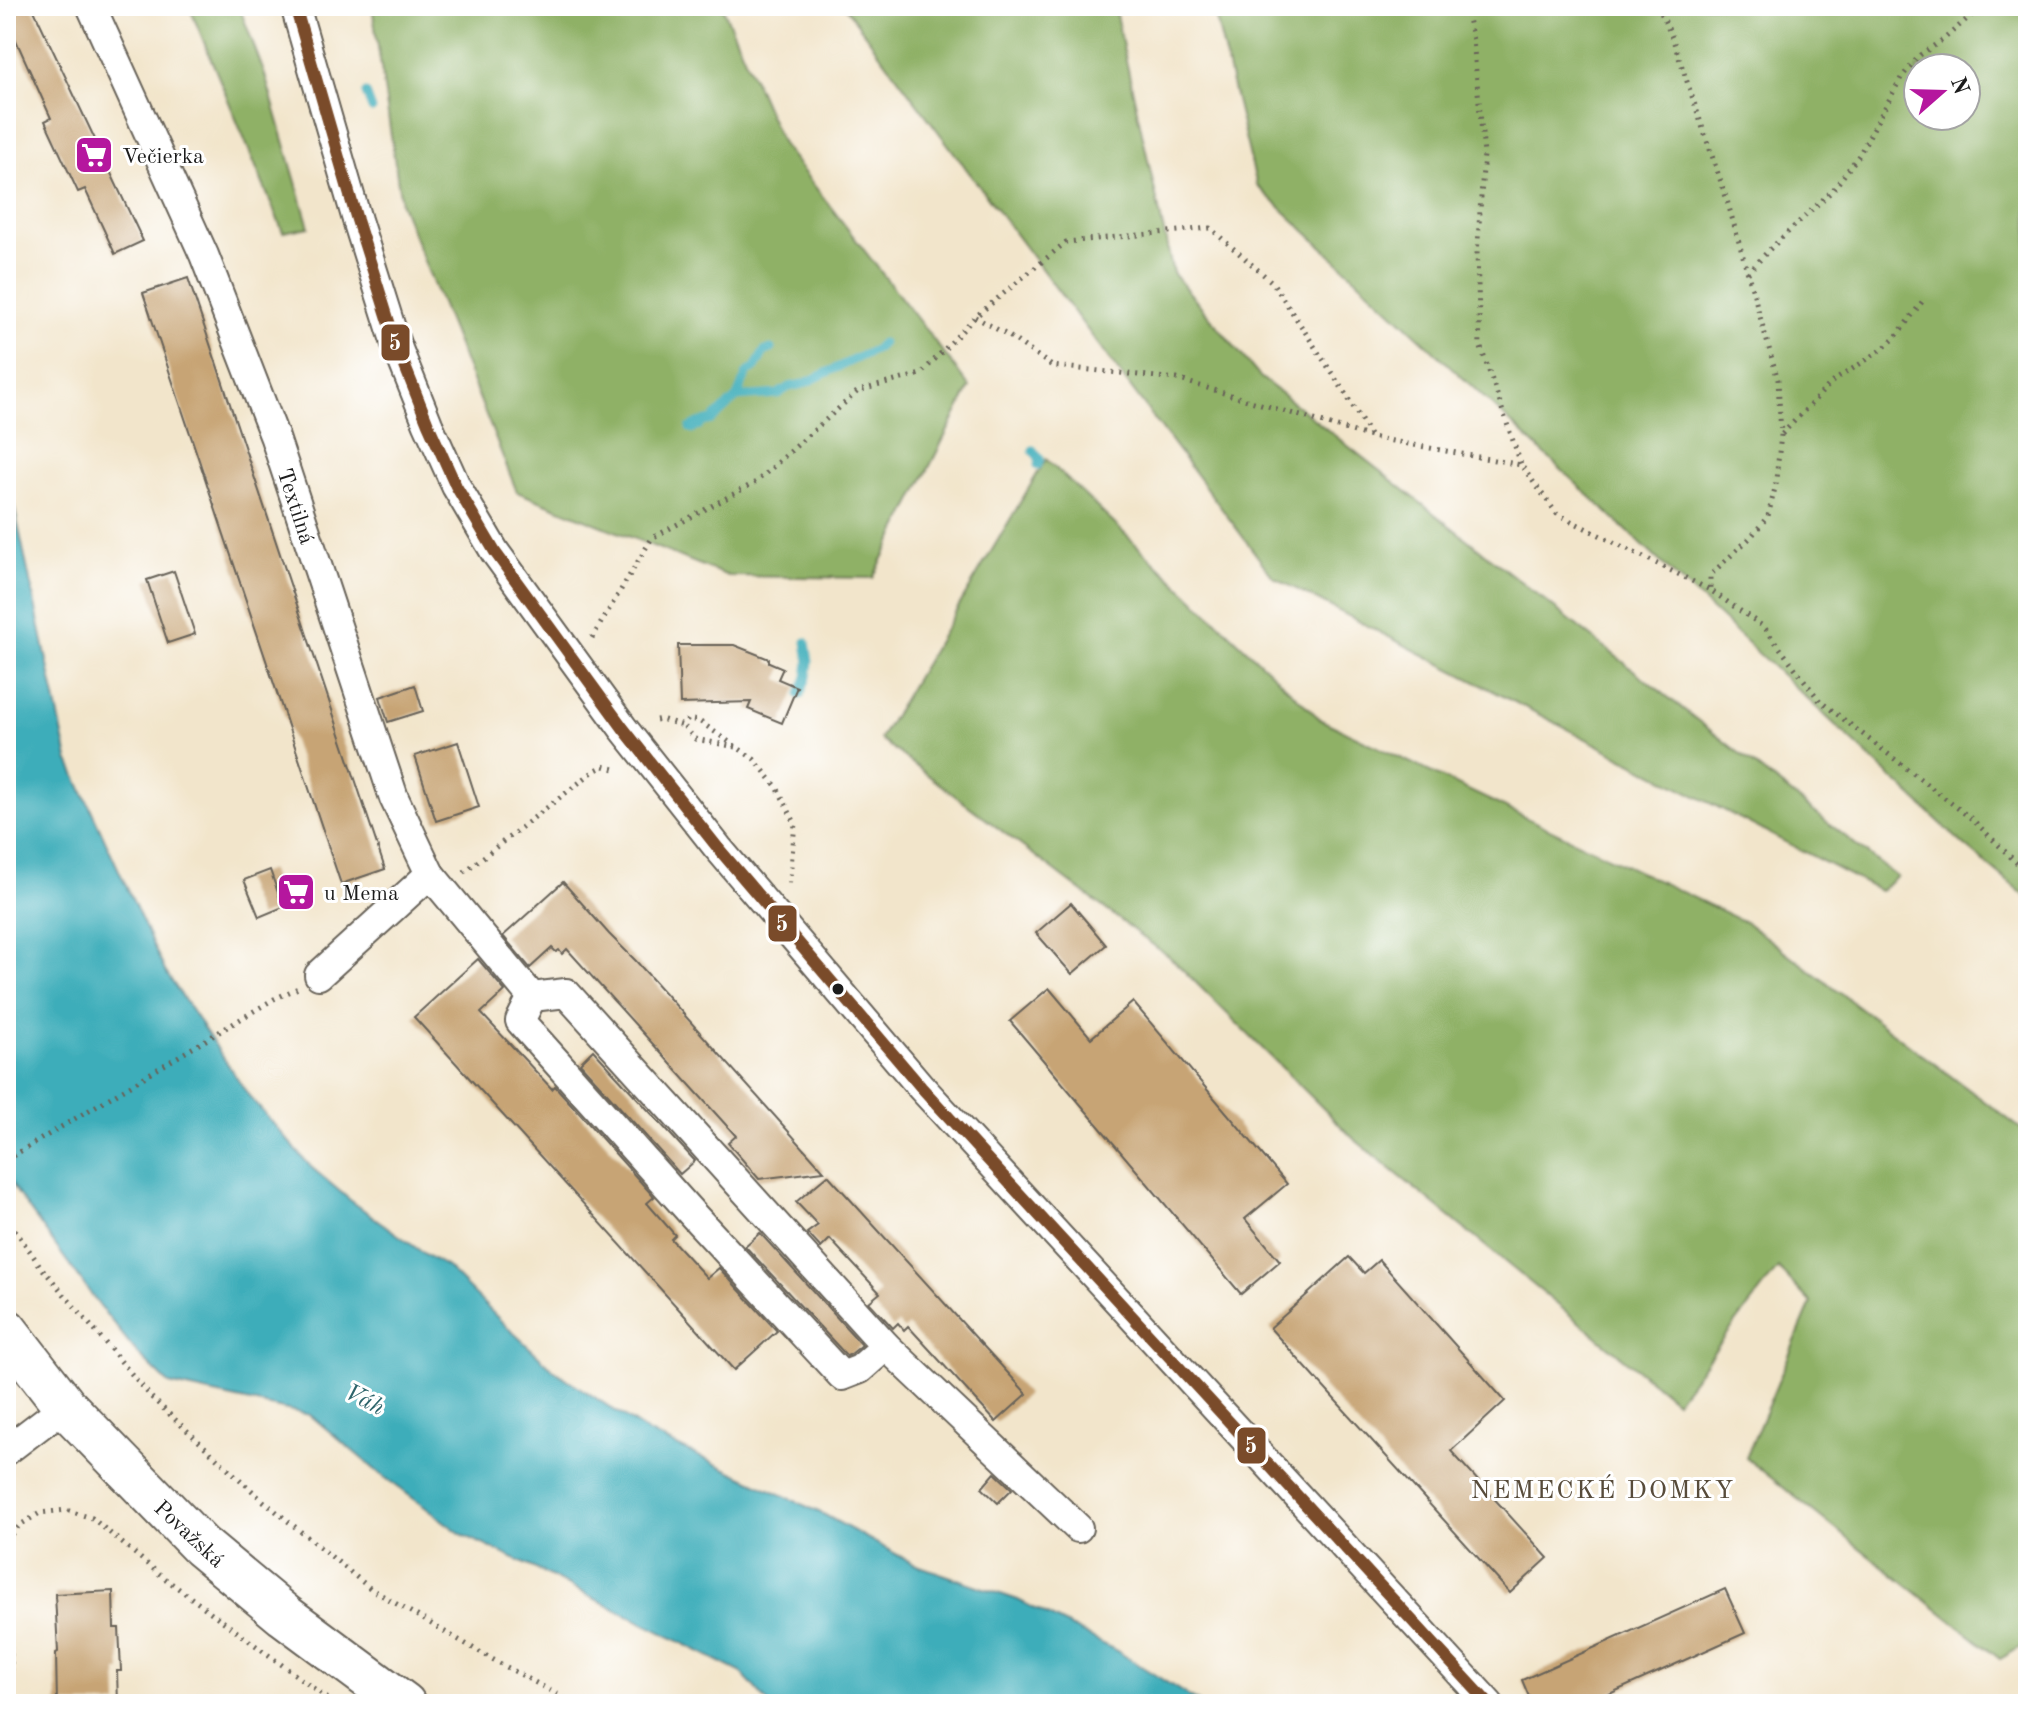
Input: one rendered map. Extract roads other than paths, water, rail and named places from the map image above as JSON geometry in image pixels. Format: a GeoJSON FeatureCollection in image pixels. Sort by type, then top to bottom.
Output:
{"type":"FeatureCollection","features":[{"type":"Feature","properties":{"kind":"main road","name":"Považská"},"geometry":{"type":"LineString","coordinates":[[6,1330],[65,1406],[201,1546],[284,1615],[404,1704]]}},
{"type":"Feature","properties":{"kind":"street","name":"Textilná"},"geometry":{"type":"LineString","coordinates":[[91,6],[204,255],[275,438],[394,798],[436,882],[532,997]]}},
{"type":"Feature","properties":{"kind":"street"},"geometry":{"type":"LineString","coordinates":[[295,6],[391,330],[456,486],[495,552],[623,728],[772,913],[921,1087],[1489,1704]]}},
{"type":"Feature","properties":{"kind":"street"},"geometry":{"type":"LineString","coordinates":[[319,975],[436,882]]}},
{"type":"Feature","properties":{"kind":"street"},"geometry":{"type":"LineString","coordinates":[[886,1346],[860,1369],[842,1376],[520,1021],[532,997],[566,993],[886,1346],[1078,1528]]}},
{"type":"Feature","properties":{"kind":"street"},"geometry":{"type":"LineString","coordinates":[[6,1451],[65,1406]]}},
{"type":"Feature","properties":{"kind":"water","name":"Váh"},"geometry":{"type":"Polygon","coordinates":[[[6,480],[68,759],[165,971],[249,1096],[311,1167],[350,1200],[447,1267],[555,1371],[649,1433],[823,1514],[914,1564],[1018,1600],[1117,1651],[1201,1704],[769,1704],[742,1673],[461,1534],[379,1473],[310,1415],[169,1384],[138,1354],[101,1308],[6,1173],[6,480]]]}},
{"type":"Feature","properties":{"kind":"waterway"},"geometry":{"type":"LineString","coordinates":[[366,93],[372,109]]}},
{"type":"Feature","properties":{"kind":"waterway"},"geometry":{"type":"LineString","coordinates":[[737,397],[778,394],[876,349],[882,343]]}},
{"type":"Feature","properties":{"kind":"waterway"},"geometry":{"type":"LineString","coordinates":[[690,428],[712,420],[737,397],[747,373],[755,368],[764,352],[771,349]]}},
{"type":"Feature","properties":{"kind":"waterway"},"geometry":{"type":"LineString","coordinates":[[1033,450],[1040,459],[1038,465]]}},
{"type":"Feature","properties":{"kind":"waterway"},"geometry":{"type":"LineString","coordinates":[[800,695],[809,662],[806,642]]}},
{"type":"Feature","properties":{"kind":"place","name":"Večierka"},"geometry":{"type":"Point","coordinates":[94,155]}},
{"type":"Feature","properties":{"kind":"place","name":"u Mema"},"geometry":{"type":"Point","coordinates":[296,892]}},
{"type":"Feature","properties":{"kind":"district","name":"NEMECKÉ DOMKY"},"geometry":{"type":"Point","coordinates":[1603,1489]}}]}
